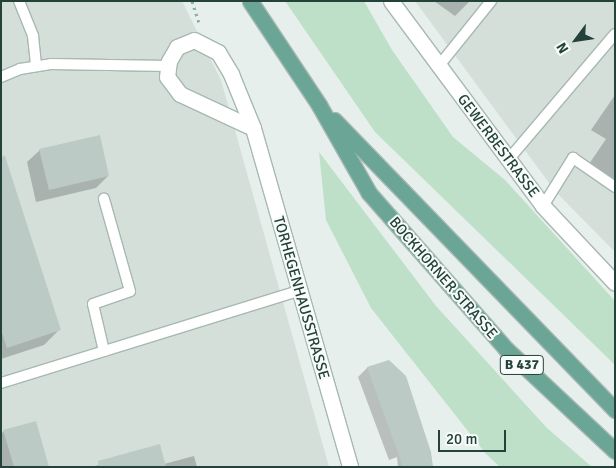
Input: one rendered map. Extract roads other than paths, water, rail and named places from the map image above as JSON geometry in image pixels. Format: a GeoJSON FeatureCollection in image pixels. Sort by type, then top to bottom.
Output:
{"type":"FeatureCollection","features":[{"type":"Feature","properties":{"kind":"main road","name":"BOCKHORNER STRASSE"},"geometry":{"type":"LineString","coordinates":[[250,1],[319,105],[370,193],[437,273],[506,349],[615,451]]}},
{"type":"Feature","properties":{"kind":"main road","name":"BOCKHORNER STRASSE"},"geometry":{"type":"LineString","coordinates":[[319,105],[615,410]]}},
{"type":"Feature","properties":{"kind":"street","name":"GEWERBESTRASSE"},"geometry":{"type":"LineString","coordinates":[[391,1],[542,206],[615,283]]}},
{"type":"Feature","properties":{"kind":"street","name":"TORHEGENHAUSSTRASSE"},"geometry":{"type":"LineString","coordinates":[[168,66],[177,47],[194,40],[218,52],[231,74],[253,128],[350,467]]}},
{"type":"Feature","properties":{"kind":"street"},"geometry":{"type":"LineString","coordinates":[[168,66],[167,77],[180,94],[253,128]]}},
{"type":"Feature","properties":{"kind":"lane"},"geometry":{"type":"LineString","coordinates":[[19,1],[33,36],[36,66]]}},
{"type":"Feature","properties":{"kind":"lane"},"geometry":{"type":"LineString","coordinates":[[438,67],[491,1]]}},
{"type":"Feature","properties":{"kind":"lane"},"geometry":{"type":"LineString","coordinates":[[508,160],[615,34]]}},
{"type":"Feature","properties":{"kind":"lane"},"geometry":{"type":"LineString","coordinates":[[1,77],[36,66],[168,66]]}},
{"type":"Feature","properties":{"kind":"lane"},"geometry":{"type":"LineString","coordinates":[[542,206],[573,158],[615,187]]}},
{"type":"Feature","properties":{"kind":"lane"},"geometry":{"type":"LineString","coordinates":[[104,199],[130,291],[94,304],[104,351]]}},
{"type":"Feature","properties":{"kind":"lane"},"geometry":{"type":"LineString","coordinates":[[1,383],[299,291]]}}]}
